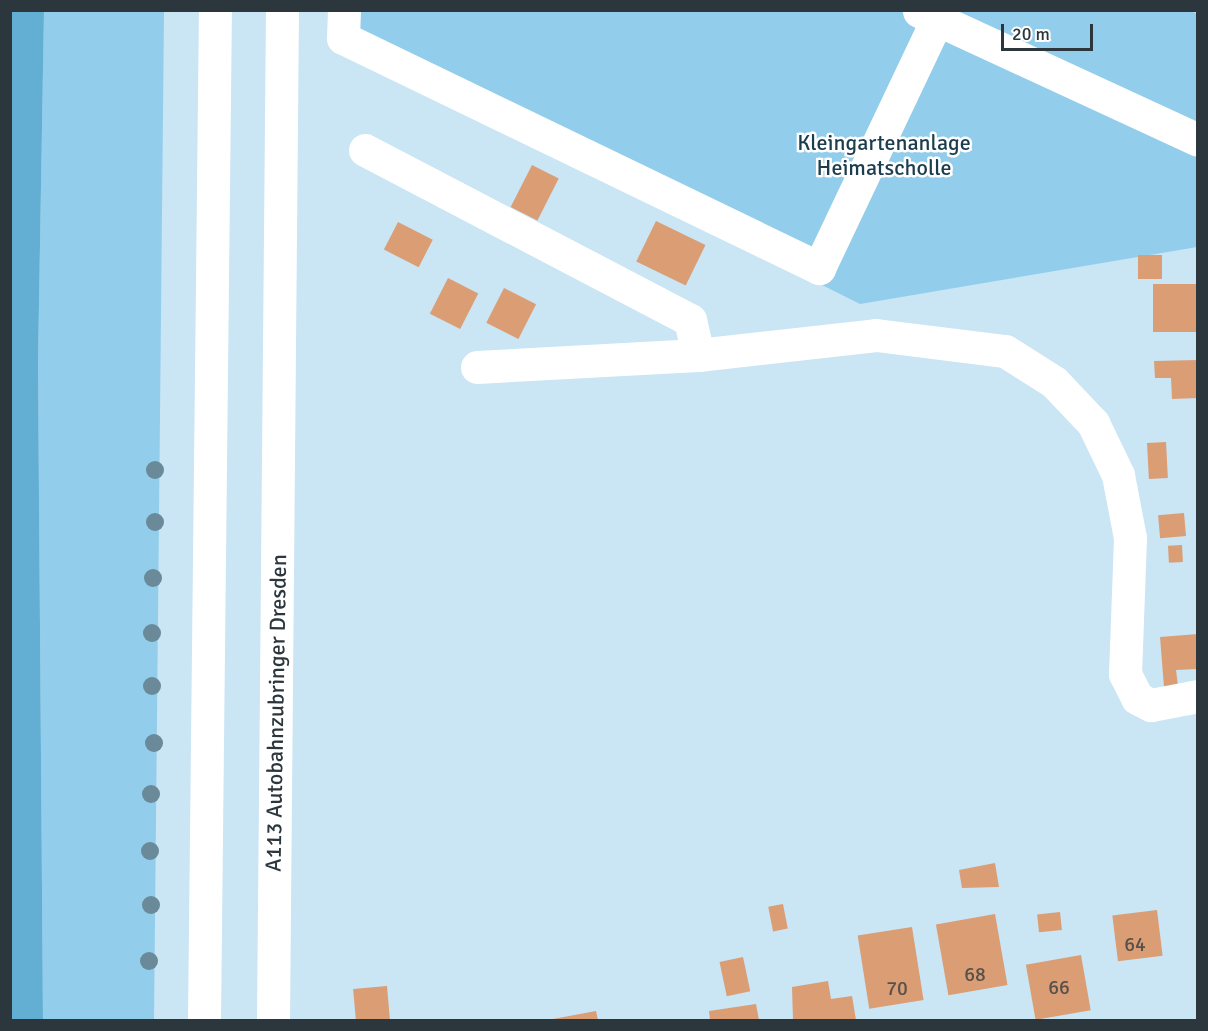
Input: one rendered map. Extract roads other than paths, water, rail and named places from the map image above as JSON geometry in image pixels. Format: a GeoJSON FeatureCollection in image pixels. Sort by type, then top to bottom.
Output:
{"type":"FeatureCollection","features":[{"type":"Feature","properties":{"kind":"main road"},"geometry":{"type":"LineString","coordinates":[[204,1020],[216,10]]}},
{"type":"Feature","properties":{"kind":"main road","name":"A113 Autobahnzubringer Dresden"},"geometry":{"type":"LineString","coordinates":[[273,1020],[282,10]]}},
{"type":"Feature","properties":{"kind":"main road"},"geometry":{"type":"LineString","coordinates":[[344,10],[343,38],[819,268],[927,15],[1197,140]]}},
{"type":"Feature","properties":{"kind":"main road"},"geometry":{"type":"LineString","coordinates":[[364,150],[690,320],[698,355]]}},
{"type":"Feature","properties":{"kind":"main road"},"geometry":{"type":"LineString","coordinates":[[477,367],[698,355],[876,335],[1005,351],[1054,381],[1093,423],[1118,475],[1130,538],[1125,674],[1137,698],[1151,705],[1197,696]]}},
{"type":"Feature","properties":{"kind":"park label","name":"Kleingartenanlage Heimatscholle"},"geometry":{"type":"Point","coordinates":[884,154]}}]}
